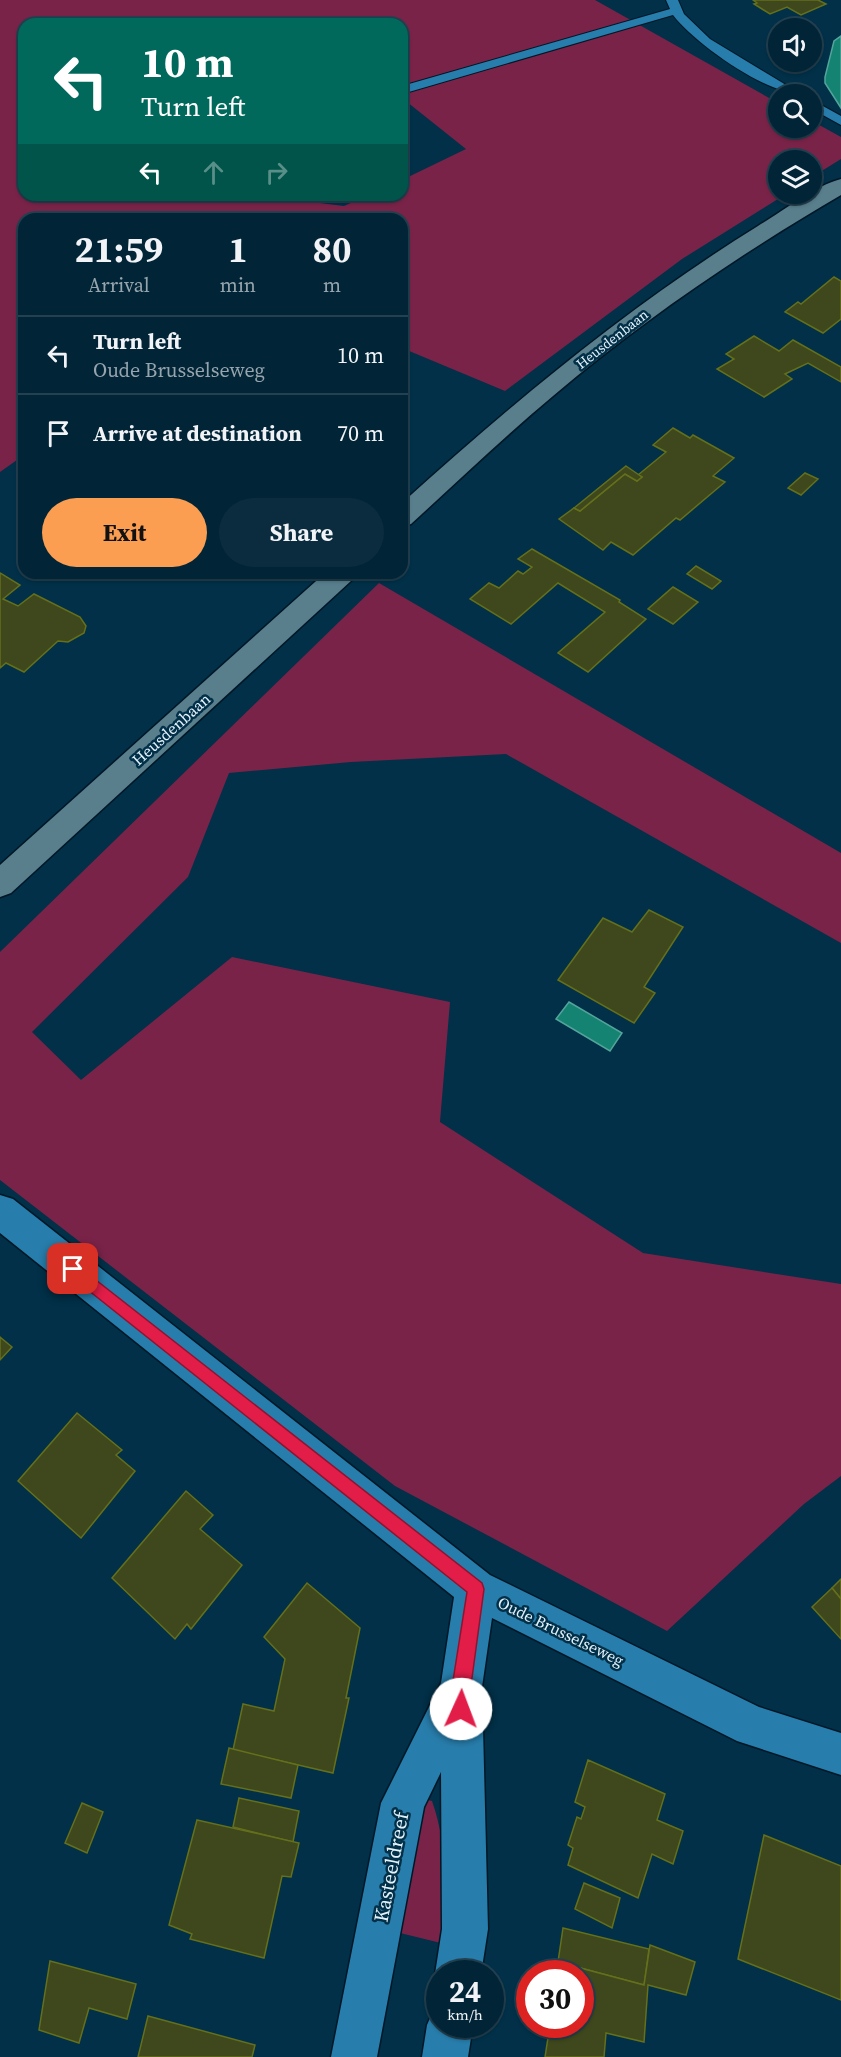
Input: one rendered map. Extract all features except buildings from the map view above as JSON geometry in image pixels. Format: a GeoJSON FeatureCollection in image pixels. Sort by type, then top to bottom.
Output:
{"type":"FeatureCollection","features":[{"type":"Feature","properties":{"kind":"main road","name":"Heusdenbaan"},"geometry":{"type":"LineString","coordinates":[[408,513],[507,422],[634,320],[763,232],[841,186]]}},
{"type":"Feature","properties":{"kind":"main road","name":"Heusdenbaan"},"geometry":{"type":"LineString","coordinates":[[0,884],[335,579]]}},
{"type":"Feature","properties":{"kind":"street","name":"Oude Brusselseweg"},"geometry":{"type":"LineString","coordinates":[[0,1211],[476,1589],[752,1726],[841,1754]]}},
{"type":"Feature","properties":{"kind":"street","name":"Kasteeldreef"},"geometry":{"type":"LineString","coordinates":[[460,1960],[465,1929],[461,1687],[476,1589]]}},
{"type":"Feature","properties":{"kind":"street","name":"Kasteeldreef"},"geometry":{"type":"LineString","coordinates":[[354,2057],[403,1803],[461,1687]]}},
{"type":"Feature","properties":{"kind":"street"},"geometry":{"type":"LineString","coordinates":[[445,2057],[448,2038]]}},
{"type":"Feature","properties":{"kind":"lane"},"geometry":{"type":"LineString","coordinates":[[408,88],[673,6],[703,39],[778,84]]}},
{"type":"Feature","properties":{"kind":"lane"},"geometry":{"type":"LineString","coordinates":[[822,110],[841,121]]}},
{"type":"Feature","properties":{"kind":"shaded area"},"geometry":{"type":"Polygon","coordinates":[[[0,0],[595,0],[768,97],[768,138],[822,138],[822,127],[841,137],[841,159],[822,171],[822,150],[768,150],[768,204],[770,204],[682,259],[505,391],[408,351],[408,213],[18,213],[18,459],[0,472],[0,0]]]}},
{"type":"Feature","properties":{"kind":"shaded area"},"geometry":{"type":"Polygon","coordinates":[[[841,36],[841,108],[825,83],[825,77],[834,41],[841,36]]]}},
{"type":"Feature","properties":{"kind":"shaded area"},"geometry":{"type":"Polygon","coordinates":[[[379,583],[841,853],[841,943],[506,754],[351,762],[229,773],[188,877],[32,1032],[81,1080],[232,957],[450,1002],[440,1122],[643,1253],[841,1284],[841,1476],[804,1504],[667,1631],[395,1486],[0,1180],[0,952],[379,583]]]}},
{"type":"Feature","properties":{"kind":"shaded area"},"geometry":{"type":"Polygon","coordinates":[[[569,1002],[622,1033],[610,1051],[556,1019],[569,1002]]]}},
{"type":"Feature","properties":{"kind":"shaded area"},"geometry":{"type":"Polygon","coordinates":[[[428,1800],[432,1801],[444,1854],[445,1944],[392,1931],[415,1824],[428,1800]]]}},
{"type":"Feature","properties":{"kind":"route"},"geometry":{"type":"LineString","coordinates":[[73,1269],[476,1589],[461,1687],[461,1709]]}}]}
